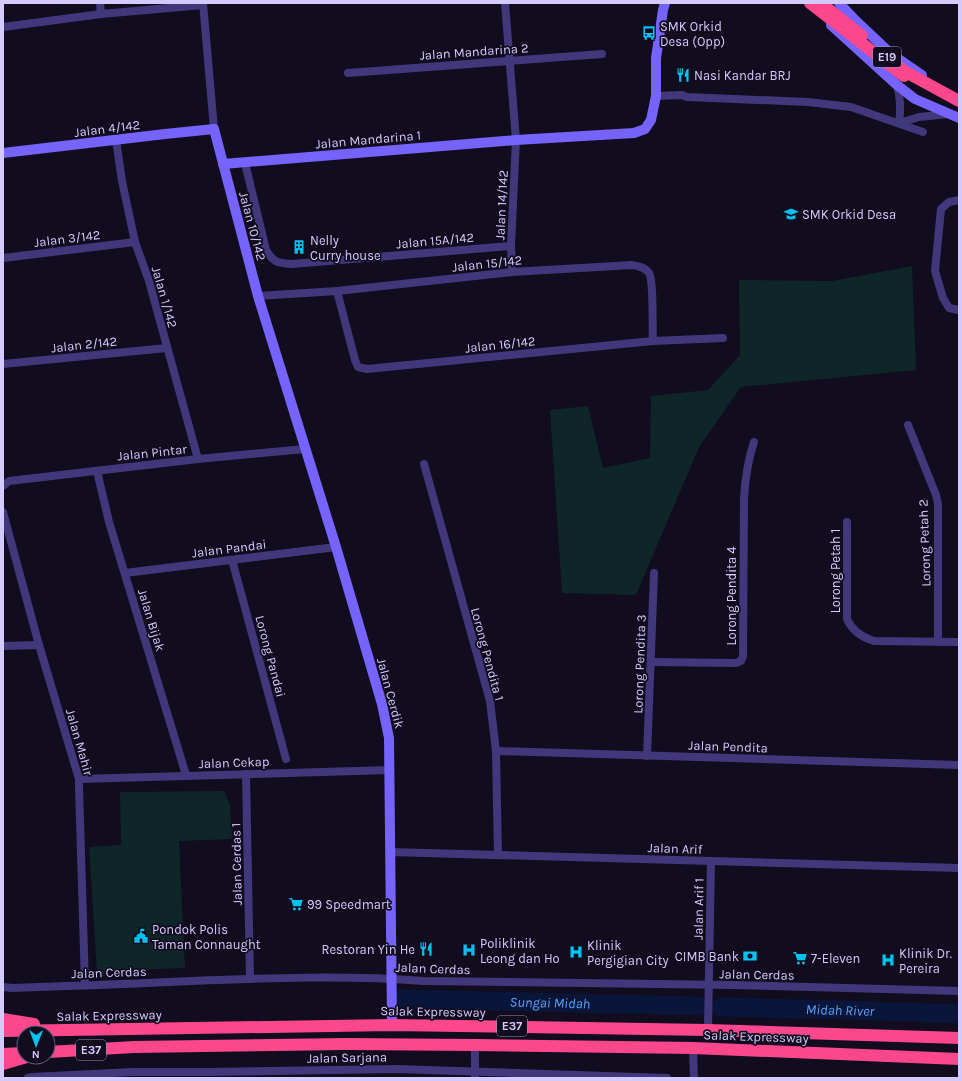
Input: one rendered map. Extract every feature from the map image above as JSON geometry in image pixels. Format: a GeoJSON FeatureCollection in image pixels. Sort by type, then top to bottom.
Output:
{"type":"FeatureCollection","features":[{"type":"Feature","properties":{"kind":"highway","name":"E19"},"geometry":{"type":"LineString","coordinates":[[810,3],[904,76],[959,105]]}},
{"type":"Feature","properties":{"kind":"highway","name":"E19"},"geometry":{"type":"LineString","coordinates":[[821,3],[904,71],[959,100]]}},
{"type":"Feature","properties":{"kind":"highway"},"geometry":{"type":"LineString","coordinates":[[3,1019],[64,1030]]}},
{"type":"Feature","properties":{"kind":"highway","name":"Salak Expressway"},"geometry":{"type":"LineString","coordinates":[[3,1031],[392,1024],[708,1030],[959,1038]]}},
{"type":"Feature","properties":{"kind":"highway","name":"Salak Expressway"},"geometry":{"type":"LineString","coordinates":[[56,1052],[141,1047],[475,1044],[693,1048],[959,1059]]}},
{"type":"Feature","properties":{"kind":"highway"},"geometry":{"type":"LineString","coordinates":[[3,1054],[16,1053]]}},
{"type":"Feature","properties":{"kind":"highway"},"geometry":{"type":"LineString","coordinates":[[3,1064],[16,1060]]}},
{"type":"Feature","properties":{"kind":"street"},"geometry":{"type":"LineString","coordinates":[[100,3],[101,14]]}},
{"type":"Feature","properties":{"kind":"street"},"geometry":{"type":"LineString","coordinates":[[505,3],[516,140]]}},
{"type":"Feature","properties":{"kind":"street","name":"Jalan Mandarina 1"},"geometry":{"type":"LineString","coordinates":[[223,164],[516,140],[634,133],[645,129],[651,120],[656,96],[656,58],[665,3]]}},
{"type":"Feature","properties":{"kind":"street"},"geometry":{"type":"LineString","coordinates":[[810,3],[820,15],[897,85],[915,99],[959,118]]}},
{"type":"Feature","properties":{"kind":"street"},"geometry":{"type":"LineString","coordinates":[[839,3],[890,53],[929,81],[959,95]]}},
{"type":"Feature","properties":{"kind":"street"},"geometry":{"type":"LineString","coordinates":[[3,28],[101,14],[203,4]]}},
{"type":"Feature","properties":{"kind":"street","name":"Jalan 10/142"},"geometry":{"type":"LineString","coordinates":[[203,4],[214,129],[258,296],[305,449]]}},
{"type":"Feature","properties":{"kind":"street","name":"Jalan Mandarina 2"},"geometry":{"type":"LineString","coordinates":[[348,73],[602,54]]}},
{"type":"Feature","properties":{"kind":"street"},"geometry":{"type":"LineString","coordinates":[[897,85],[901,107],[899,124]]}},
{"type":"Feature","properties":{"kind":"street"},"geometry":{"type":"LineString","coordinates":[[656,96],[682,95],[814,103],[851,107],[923,132]]}},
{"type":"Feature","properties":{"kind":"street"},"geometry":{"type":"LineString","coordinates":[[899,124],[919,117],[948,114]]}},
{"type":"Feature","properties":{"kind":"street","name":"Jalan 4/142"},"geometry":{"type":"LineString","coordinates":[[3,153],[214,129]]}},
{"type":"Feature","properties":{"kind":"street","name":"Jalan 1/142"},"geometry":{"type":"LineString","coordinates":[[116,140],[122,181],[135,242],[148,281],[197,450],[198,459]]}},
{"type":"Feature","properties":{"kind":"street","name":"Jalan 14/142"},"geometry":{"type":"LineString","coordinates":[[512,272],[511,246],[516,140]]}},
{"type":"Feature","properties":{"kind":"street","name":"Jalan 15A/142"},"geometry":{"type":"LineString","coordinates":[[245,163],[266,250],[271,259],[280,264],[511,246]]}},
{"type":"Feature","properties":{"kind":"street"},"geometry":{"type":"LineString","coordinates":[[959,200],[949,202],[941,209],[935,271],[943,298],[949,308],[959,310]]}},
{"type":"Feature","properties":{"kind":"street","name":"Jalan 3/142"},"geometry":{"type":"LineString","coordinates":[[3,258],[135,242]]}},
{"type":"Feature","properties":{"kind":"street","name":"Jalan 15/142"},"geometry":{"type":"LineString","coordinates":[[258,296],[337,291],[512,272],[632,265],[643,268],[649,273],[652,283],[652,340]]}},
{"type":"Feature","properties":{"kind":"street","name":"Jalan 16/142"},"geometry":{"type":"LineString","coordinates":[[337,291],[355,360],[358,367],[367,369],[652,340],[723,338]]}},
{"type":"Feature","properties":{"kind":"street","name":"Jalan 2/142"},"geometry":{"type":"LineString","coordinates":[[3,364],[167,348]]}},
{"type":"Feature","properties":{"kind":"street","name":"Lorong Petah 2"},"geometry":{"type":"LineString","coordinates":[[908,425],[936,495],[938,504],[938,642]]}},
{"type":"Feature","properties":{"kind":"street","name":"Lorong Pendita 4"},"geometry":{"type":"LineString","coordinates":[[651,662],[736,663],[741,661],[743,656],[744,499],[745,485],[754,442]]}},
{"type":"Feature","properties":{"kind":"street","name":"Jalan Pintar"},"geometry":{"type":"LineString","coordinates":[[3,486],[9,481],[97,470],[305,449]]}},
{"type":"Feature","properties":{"kind":"street","name":"Jalan Cerdik"},"geometry":{"type":"LineString","coordinates":[[305,449],[336,547],[382,704],[389,738],[392,1024]]}},
{"type":"Feature","properties":{"kind":"street","name":"Lorong Pendita 1"},"geometry":{"type":"LineString","coordinates":[[424,464],[490,701],[496,751],[498,855]]}},
{"type":"Feature","properties":{"kind":"street","name":"Jalan Bijak"},"geometry":{"type":"LineString","coordinates":[[97,470],[109,522],[186,775]]}},
{"type":"Feature","properties":{"kind":"street","name":"Jalan Mahir"},"geometry":{"type":"LineString","coordinates":[[3,512],[39,645],[79,779],[84,985]]}},
{"type":"Feature","properties":{"kind":"street","name":"Lorong Petah 1"},"geometry":{"type":"LineString","coordinates":[[847,522],[847,619],[850,627],[856,632],[874,641],[959,642]]}},
{"type":"Feature","properties":{"kind":"street","name":"Jalan Pandai"},"geometry":{"type":"LineString","coordinates":[[125,573],[336,547]]}},
{"type":"Feature","properties":{"kind":"street","name":"Lorong Pandai"},"geometry":{"type":"LineString","coordinates":[[232,560],[286,759]]}},
{"type":"Feature","properties":{"kind":"street","name":"Lorong Pendita 3"},"geometry":{"type":"LineString","coordinates":[[647,756],[654,573]]}},
{"type":"Feature","properties":{"kind":"street"},"geometry":{"type":"LineString","coordinates":[[3,646],[39,645]]}},
{"type":"Feature","properties":{"kind":"street","name":"Jalan Pendita"},"geometry":{"type":"LineString","coordinates":[[496,751],[959,765]]}},
{"type":"Feature","properties":{"kind":"street","name":"Jalan Cekap"},"geometry":{"type":"LineString","coordinates":[[79,779],[390,770]]}},
{"type":"Feature","properties":{"kind":"street","name":"Jalan Cerdas 1"},"geometry":{"type":"LineString","coordinates":[[246,774],[250,979]]}},
{"type":"Feature","properties":{"kind":"street","name":"Jalan Arif"},"geometry":{"type":"LineString","coordinates":[[390,852],[959,868]]}},
{"type":"Feature","properties":{"kind":"street","name":"Jalan Arif 1"},"geometry":{"type":"LineString","coordinates":[[708,1030],[711,861]]}},
{"type":"Feature","properties":{"kind":"street","name":"Jalan Cerdas"},"geometry":{"type":"LineString","coordinates":[[3,987],[12,988],[250,979],[391,978],[424,981],[709,985],[959,991]]}},
{"type":"Feature","properties":{"kind":"street"},"geometry":{"type":"LineString","coordinates":[[475,1044],[475,1075]]}},
{"type":"Feature","properties":{"kind":"street"},"geometry":{"type":"LineString","coordinates":[[693,1048],[694,1078]]}},
{"type":"Feature","properties":{"kind":"street"},"geometry":{"type":"LineString","coordinates":[[373,1069],[373,1078]]}},
{"type":"Feature","properties":{"kind":"street","name":"Jalan Sarjana"},"geometry":{"type":"LineString","coordinates":[[28,1078],[134,1072],[397,1069],[475,1075],[667,1078]]}},
{"type":"Feature","properties":{"kind":"green space"},"geometry":{"type":"Polygon","coordinates":[[[912,266],[916,370],[741,387],[699,447],[636,595],[562,593],[550,410],[588,406],[603,468],[650,458],[651,396],[708,390],[740,355],[739,280],[832,281],[912,266]]]}},
{"type":"Feature","properties":{"kind":"green space"},"geometry":{"type":"Polygon","coordinates":[[[224,791],[230,805],[232,839],[179,841],[185,968],[97,971],[89,847],[121,845],[120,792],[224,791]]]}},
{"type":"Feature","properties":{"kind":"waterway","name":"Sungai Midah"},"geometry":{"type":"LineString","coordinates":[[401,999],[698,1006]]}},
{"type":"Feature","properties":{"kind":"waterway","name":"Midah River"},"geometry":{"type":"LineString","coordinates":[[721,1007],[959,1014]]}},
{"type":"Feature","properties":{"kind":"place","name":"SMK Orkid Desa (Opp)"},"geometry":{"type":"Point","coordinates":[649,33]}},
{"type":"Feature","properties":{"kind":"place","name":"Nasi Kandar BRJ"},"geometry":{"type":"Point","coordinates":[683,75]}},
{"type":"Feature","properties":{"kind":"place","name":"SMK Orkid Desa"},"geometry":{"type":"Point","coordinates":[791,214]}},
{"type":"Feature","properties":{"kind":"place","name":"Nelly Curry house"},"geometry":{"type":"Point","coordinates":[299,247]}},
{"type":"Feature","properties":{"kind":"place","name":"99 Speedmart"},"geometry":{"type":"Point","coordinates":[296,904]}},
{"type":"Feature","properties":{"kind":"place","name":"Pondok Polis Taman Connaught"},"geometry":{"type":"Point","coordinates":[141,936]}},
{"type":"Feature","properties":{"kind":"place","name":"Restoran Yin He"},"geometry":{"type":"Point","coordinates":[426,949]}},
{"type":"Feature","properties":{"kind":"place","name":"Poliklinik Leong dan Ho"},"geometry":{"type":"Point","coordinates":[469,950]}},
{"type":"Feature","properties":{"kind":"place","name":"Klinik Pergigian City"},"geometry":{"type":"Point","coordinates":[576,952]}},
{"type":"Feature","properties":{"kind":"place","name":"CIMB Bank"},"geometry":{"type":"Point","coordinates":[750,956]}},
{"type":"Feature","properties":{"kind":"place","name":"7-Eleven"},"geometry":{"type":"Point","coordinates":[800,958]}},
{"type":"Feature","properties":{"kind":"place","name":"Klinik Dr. Pereira"},"geometry":{"type":"Point","coordinates":[888,960]}}]}
